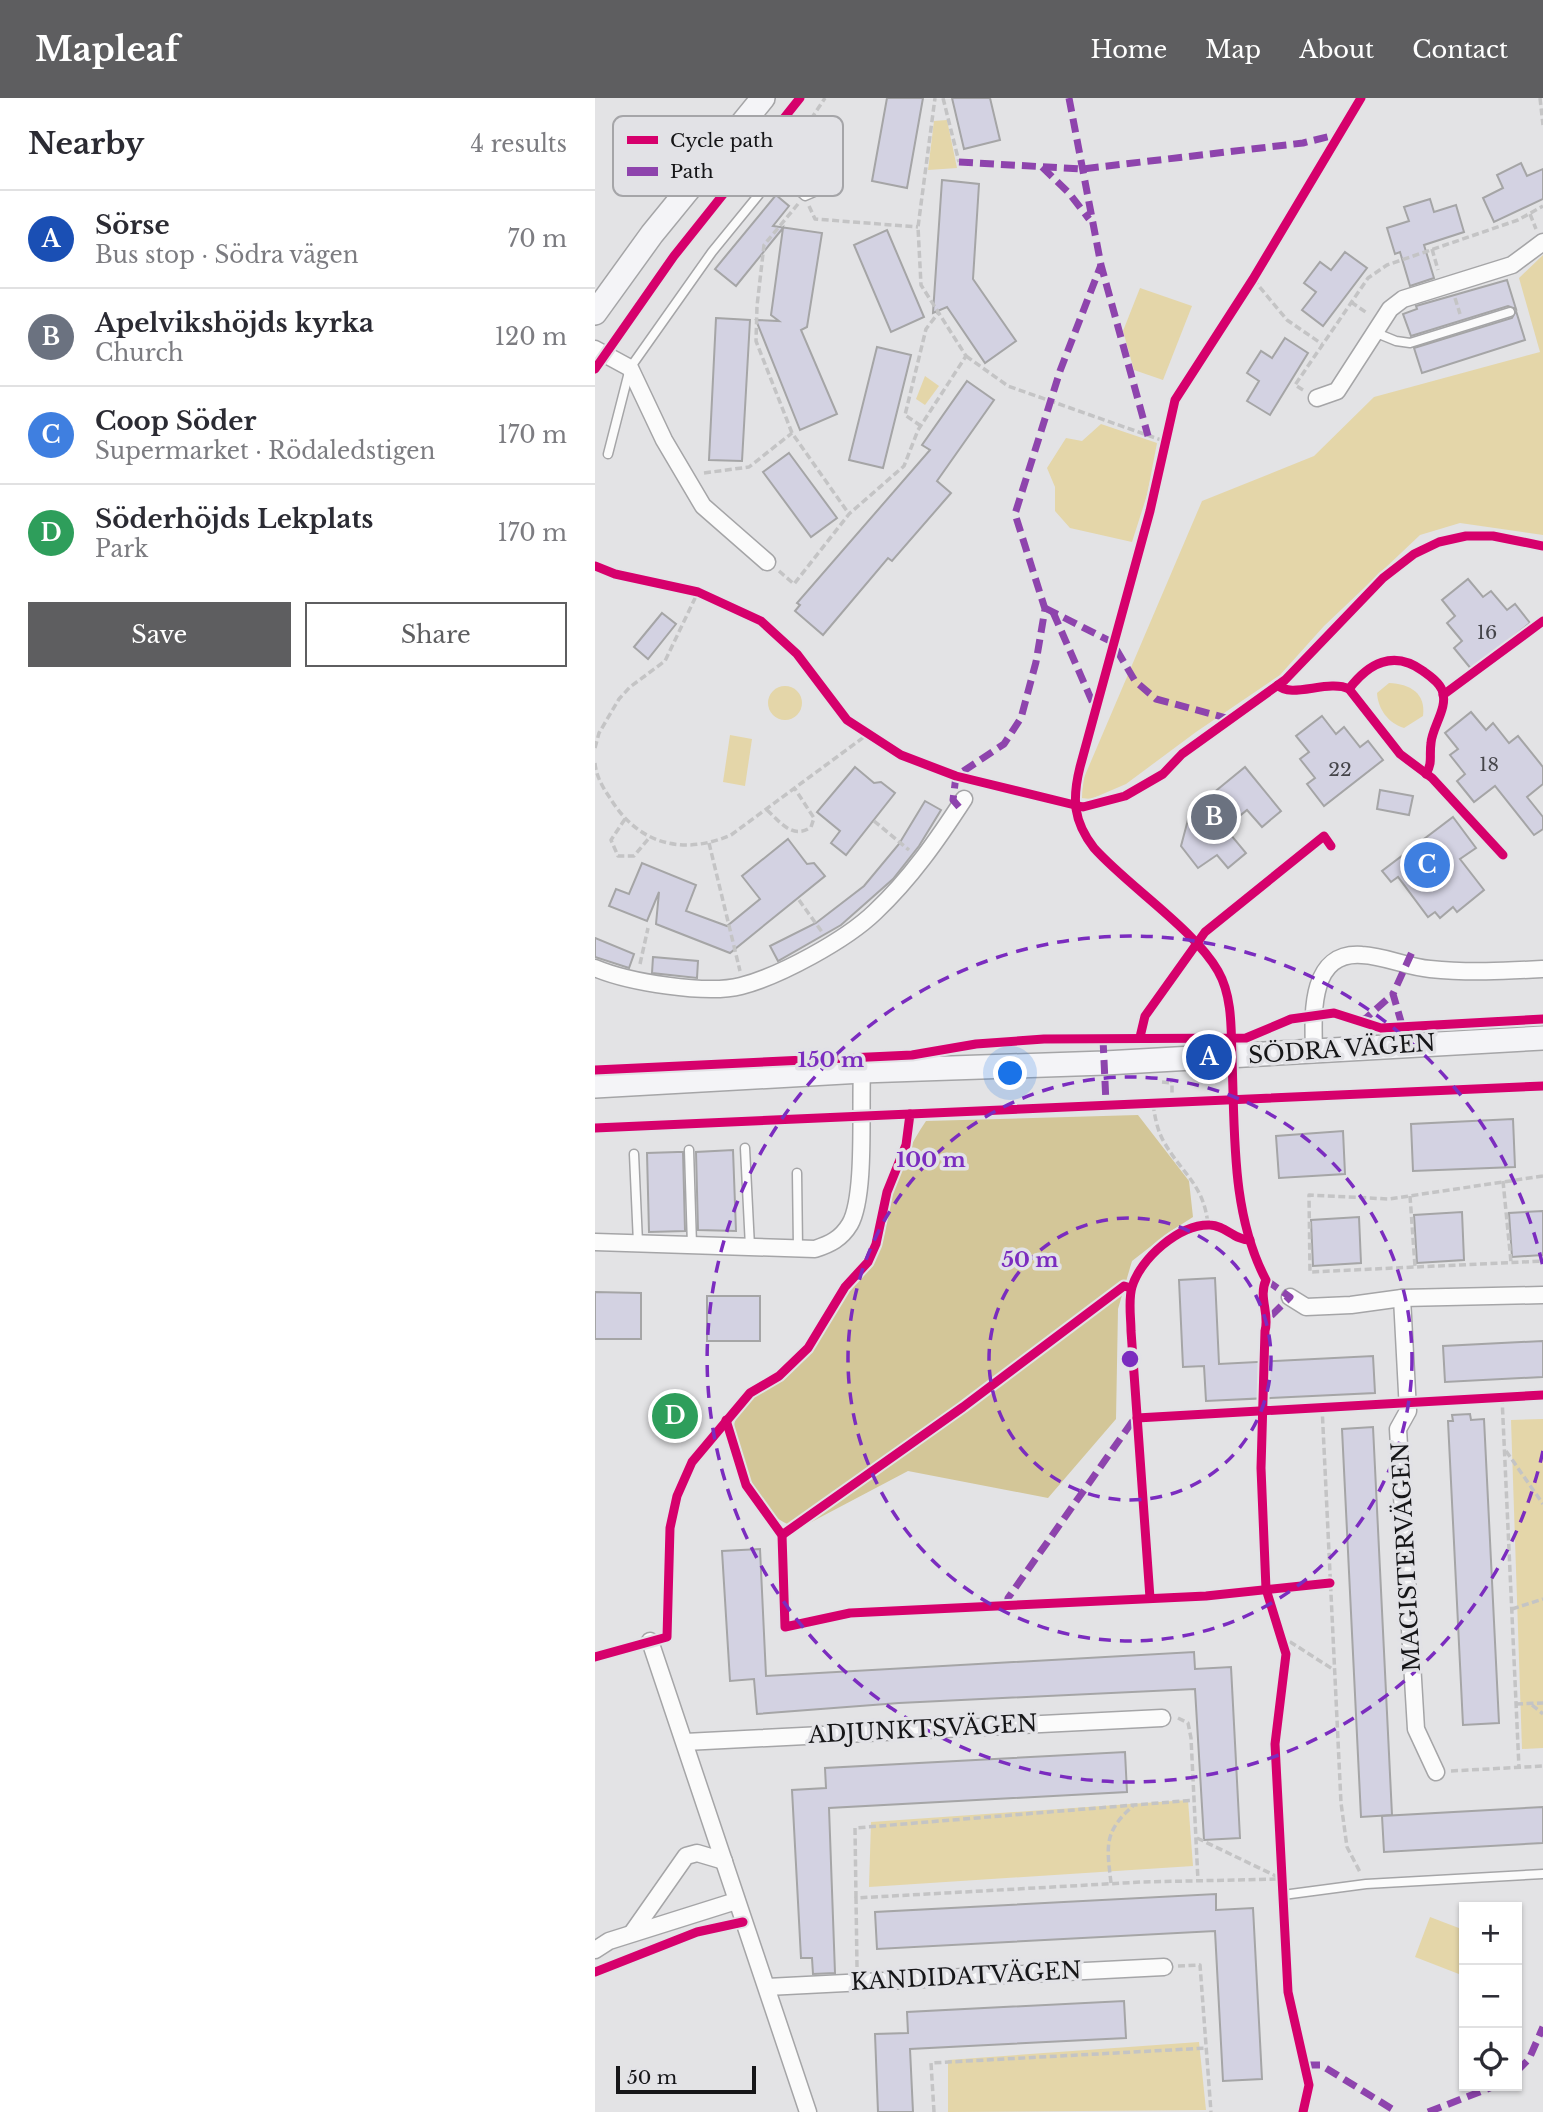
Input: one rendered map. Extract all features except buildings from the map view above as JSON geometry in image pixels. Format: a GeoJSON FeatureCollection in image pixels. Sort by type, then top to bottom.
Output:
{"type":"FeatureCollection","features":[{"type":"Feature","properties":{"kind":"street"},"geometry":{"type":"LineString","coordinates":[[748,116],[763,98]]}},
{"type":"Feature","properties":{"kind":"street"},"geometry":{"type":"LineString","coordinates":[[595,313],[683,196]]}},
{"type":"Feature","properties":{"kind":"street"},"geometry":{"type":"LineString","coordinates":[[1317,398],[1337,391],[1390,309],[1403,299],[1512,265],[1543,242]]}},
{"type":"Feature","properties":{"kind":"street"},"geometry":{"type":"LineString","coordinates":[[595,349],[630,368],[684,476],[703,506],[768,562]]}},
{"type":"Feature","properties":{"kind":"street"},"geometry":{"type":"LineString","coordinates":[[595,968],[670,987],[744,985],[832,945],[873,914],[922,860],[964,799]]}},
{"type":"Feature","properties":{"kind":"street"},"geometry":{"type":"LineString","coordinates":[[1314,1050],[1312,1015],[1319,979],[1336,961],[1344,957],[1363,955],[1427,969],[1450,971],[1543,970]]}},
{"type":"Feature","properties":{"kind":"street","name":"SÖDRA VÄGEN"},"geometry":{"type":"LineString","coordinates":[[595,1086],[862,1071],[1105,1063],[1543,1038]]}},
{"type":"Feature","properties":{"kind":"street"},"geometry":{"type":"LineString","coordinates":[[595,1242],[815,1249],[835,1242],[851,1223],[859,1181],[862,1071]]}},
{"type":"Feature","properties":{"kind":"street"},"geometry":{"type":"LineString","coordinates":[[1290,1297],[1306,1307],[1351,1306],[1402,1298],[1543,1295]]}},
{"type":"Feature","properties":{"kind":"street","name":"MAGISTERVÄGEN"},"geometry":{"type":"LineString","coordinates":[[1402,1298],[1408,1411],[1398,1429],[1416,1729],[1436,1772]]}},
{"type":"Feature","properties":{"kind":"street"},"geometry":{"type":"LineString","coordinates":[[650,1641],[808,2112]]}},
{"type":"Feature","properties":{"kind":"street","name":"ADJUNKTSVÄGEN"},"geometry":{"type":"LineString","coordinates":[[685,1742],[1162,1718]]}},
{"type":"Feature","properties":{"kind":"street"},"geometry":{"type":"LineString","coordinates":[[632,1933],[686,1856],[697,1853],[724,1861]]}},
{"type":"Feature","properties":{"kind":"street"},"geometry":{"type":"LineString","coordinates":[[600,1944],[736,1901]]}},
{"type":"Feature","properties":{"kind":"street","name":"KANDIDATVÄGEN"},"geometry":{"type":"LineString","coordinates":[[767,1987],[1164,1967]]}},
{"type":"Feature","properties":{"kind":"lane"},"geometry":{"type":"LineString","coordinates":[[608,454],[630,368],[712,252],[758,196]]}},
{"type":"Feature","properties":{"kind":"lane"},"geometry":{"type":"LineString","coordinates":[[1374,332],[1395,341],[1410,343],[1510,312]]}},
{"type":"Feature","properties":{"kind":"lane"},"geometry":{"type":"LineString","coordinates":[[745,1148],[750,1247]]}},
{"type":"Feature","properties":{"kind":"lane"},"geometry":{"type":"LineString","coordinates":[[689,1150],[692,1245]]}},
{"type":"Feature","properties":{"kind":"lane"},"geometry":{"type":"LineString","coordinates":[[634,1154],[638,1243]]}},
{"type":"Feature","properties":{"kind":"lane"},"geometry":{"type":"LineString","coordinates":[[797,1173],[798,1248]]}},
{"type":"Feature","properties":{"kind":"lane"},"geometry":{"type":"LineString","coordinates":[[1283,1895],[1366,1884],[1543,1874]]}},
{"type":"Feature","properties":{"kind":"path"},"geometry":{"type":"LineString","coordinates":[[811,116],[825,98]]}},
{"type":"Feature","properties":{"kind":"path"},"geometry":{"type":"LineString","coordinates":[[935,98],[918,227],[921,285],[966,356],[1008,386],[1164,441]]}},
{"type":"Feature","properties":{"kind":"path"},"geometry":{"type":"LineString","coordinates":[[943,98],[959,162]]}},
{"type":"Feature","properties":{"kind":"path"},"geometry":{"type":"LineString","coordinates":[[1540,98],[1543,125]]}},
{"type":"Feature","properties":{"kind":"path"},"geometry":{"type":"LineString","coordinates":[[849,514],[792,433],[756,341],[764,246],[805,196],[815,219],[918,227]]}},
{"type":"Feature","properties":{"kind":"path"},"geometry":{"type":"LineString","coordinates":[[1432,249],[1464,326]]}},
{"type":"Feature","properties":{"kind":"path"},"geometry":{"type":"LineString","coordinates":[[1253,279],[1287,320],[1322,344]]}},
{"type":"Feature","properties":{"kind":"path"},"geometry":{"type":"LineString","coordinates":[[921,426],[905,415],[926,329],[939,312]]}},
{"type":"Feature","properties":{"kind":"path"},"geometry":{"type":"LineString","coordinates":[[768,562],[794,584],[849,514],[904,466],[921,426],[966,356]]}},
{"type":"Feature","properties":{"kind":"path"},"geometry":{"type":"LineString","coordinates":[[684,476],[749,467],[792,433]]}},
{"type":"Feature","properties":{"kind":"path"},"geometry":{"type":"LineString","coordinates":[[595,748],[599,733],[619,699],[630,687],[665,661],[698,592]]}},
{"type":"Feature","properties":{"kind":"path"},"geometry":{"type":"LineString","coordinates":[[595,764],[602,786],[625,820],[649,838],[665,844],[709,844],[731,835],[868,734]]}},
{"type":"Feature","properties":{"kind":"path"},"geometry":{"type":"LineString","coordinates":[[595,785],[602,786]]}},
{"type":"Feature","properties":{"kind":"path"},"geometry":{"type":"LineString","coordinates":[[767,810],[791,831],[798,833],[811,827],[814,818],[795,789]]}},
{"type":"Feature","properties":{"kind":"path"},"geometry":{"type":"LineString","coordinates":[[625,820],[611,840],[618,856],[634,856],[649,838]]}},
{"type":"Feature","properties":{"kind":"path"},"geometry":{"type":"LineString","coordinates":[[874,821],[922,860]]}},
{"type":"Feature","properties":{"kind":"path"},"geometry":{"type":"LineString","coordinates":[[709,844],[744,985]]}},
{"type":"Feature","properties":{"kind":"path"},"geometry":{"type":"LineString","coordinates":[[799,900],[832,945]]}},
{"type":"Feature","properties":{"kind":"path"},"geometry":{"type":"LineString","coordinates":[[637,980],[648,928]]}},
{"type":"Feature","properties":{"kind":"path"},"geometry":{"type":"LineString","coordinates":[[1172,1083],[1172,1103]]}},
{"type":"Feature","properties":{"kind":"path"},"geometry":{"type":"LineString","coordinates":[[1153,1104],[1158,1130],[1165,1144],[1201,1193],[1208,1225]]}},
{"type":"Feature","properties":{"kind":"path"},"geometry":{"type":"LineString","coordinates":[[1543,1176],[1389,1199],[1310,1195],[1310,1272],[1543,1261]]}},
{"type":"Feature","properties":{"kind":"path"},"geometry":{"type":"LineString","coordinates":[[1503,1181],[1511,1262]]}},
{"type":"Feature","properties":{"kind":"path"},"geometry":{"type":"LineString","coordinates":[[1410,1196],[1415,1266]]}},
{"type":"Feature","properties":{"kind":"path"},"geometry":{"type":"LineString","coordinates":[[1502,1397],[1519,1768]]}},
{"type":"Feature","properties":{"kind":"path"},"geometry":{"type":"LineString","coordinates":[[1322,1406],[1341,1802],[1347,1847],[1366,1884]]}},
{"type":"Feature","properties":{"kind":"path"},"geometry":{"type":"LineString","coordinates":[[1505,1449],[1543,1504]]}},
{"type":"Feature","properties":{"kind":"path"},"geometry":{"type":"LineString","coordinates":[[1512,1609],[1543,1599]]}},
{"type":"Feature","properties":{"kind":"path"},"geometry":{"type":"LineString","coordinates":[[1281,1636],[1334,1670]]}},
{"type":"Feature","properties":{"kind":"path"},"geometry":{"type":"LineString","coordinates":[[1530,1703],[1543,1714]]}},
{"type":"Feature","properties":{"kind":"path"},"geometry":{"type":"LineString","coordinates":[[1516,1704],[1543,1703]]}},
{"type":"Feature","properties":{"kind":"path"},"geometry":{"type":"LineString","coordinates":[[1162,1718],[1181,1718],[1188,1723],[1195,1800],[1198,1882]]}},
{"type":"Feature","properties":{"kind":"path"},"geometry":{"type":"LineString","coordinates":[[1436,1772],[1543,1766]]}},
{"type":"Feature","properties":{"kind":"path"},"geometry":{"type":"LineString","coordinates":[[857,1981],[855,1828],[1195,1800]]}},
{"type":"Feature","properties":{"kind":"path"},"geometry":{"type":"LineString","coordinates":[[1111,1884],[1107,1846],[1109,1836],[1123,1815],[1135,1805]]}},
{"type":"Feature","properties":{"kind":"path"},"geometry":{"type":"LineString","coordinates":[[856,1898],[1111,1884],[1282,1879],[1197,1838]]}},
{"type":"Feature","properties":{"kind":"path"},"geometry":{"type":"LineString","coordinates":[[1164,1967],[1200,1965],[1211,2112]]}},
{"type":"Feature","properties":{"kind":"path"},"geometry":{"type":"LineString","coordinates":[[934,2112],[931,2063],[1207,2048]]}},
{"type":"Feature","properties":{"kind":"shaded area"},"geometry":{"type":"Polygon","coordinates":[[[947,120],[957,168],[928,170],[934,121],[947,120]]]}},
{"type":"Feature","properties":{"kind":"shaded area"},"geometry":{"type":"Polygon","coordinates":[[[1543,255],[1543,535],[1460,523],[1420,535],[1324,626],[1280,675],[1126,784],[1091,799],[1081,798],[1083,780],[1202,501],[1314,456],[1374,397],[1540,352],[1519,278],[1543,255]]]}},
{"type":"Feature","properties":{"kind":"shaded area"},"geometry":{"type":"Polygon","coordinates":[[[1140,288],[1192,306],[1163,380],[1134,370],[1123,331],[1140,288]]]}},
{"type":"Feature","properties":{"kind":"shaded area"},"geometry":{"type":"Polygon","coordinates":[[[925,376],[939,386],[925,405],[916,399],[925,376]]]}},
{"type":"Feature","properties":{"kind":"shaded area"},"geometry":{"type":"Polygon","coordinates":[[[1101,424],[1157,443],[1147,495],[1132,542],[1070,528],[1055,511],[1055,487],[1047,468],[1066,438],[1082,441],[1101,424]]]}},
{"type":"Feature","properties":{"kind":"shaded area"},"geometry":{"type":"Polygon","coordinates":[[[1389,683],[1410,688],[1422,701],[1423,716],[1404,728],[1389,719],[1379,705],[1377,693],[1389,683]]]}},
{"type":"Feature","properties":{"kind":"shaded area"},"geometry":{"type":"Polygon","coordinates":[[[785,686],[797,691],[802,703],[797,715],[785,720],[773,715],[768,703],[773,691],[785,686]]]}},
{"type":"Feature","properties":{"kind":"shaded area"},"geometry":{"type":"Polygon","coordinates":[[[730,735],[752,739],[745,786],[723,782],[730,735]]]}},
{"type":"Feature","properties":{"kind":"shaded area"},"geometry":{"type":"Polygon","coordinates":[[[1138,1115],[1189,1181],[1193,1217],[1132,1261],[1118,1309],[1116,1419],[1048,1498],[908,1471],[800,1528],[791,1526],[770,1512],[756,1491],[735,1443],[736,1418],[749,1399],[808,1355],[847,1292],[872,1264],[879,1252],[897,1178],[926,1121],[1138,1115]]]}},
{"type":"Feature","properties":{"kind":"shaded area"},"geometry":{"type":"Polygon","coordinates":[[[1543,1419],[1543,1748],[1522,1749],[1511,1420],[1543,1419]]]}},
{"type":"Feature","properties":{"kind":"shaded area"},"geometry":{"type":"Polygon","coordinates":[[[1188,1800],[1193,1866],[869,1887],[871,1822],[1188,1800]]]}},
{"type":"Feature","properties":{"kind":"shaded area"},"geometry":{"type":"Polygon","coordinates":[[[1430,1917],[1459,1928],[1459,1974],[1415,1957],[1430,1917]]]}},
{"type":"Feature","properties":{"kind":"shaded area"},"geometry":{"type":"Polygon","coordinates":[[[1199,2042],[1206,2110],[948,2112],[948,2060],[1199,2042]]]}},
{"type":"Feature","properties":{"kind":"marked path"},"geometry":{"type":"LineString","coordinates":[[1069,98],[1101,265],[1148,436]]}},
{"type":"Feature","properties":{"kind":"marked path"},"geometry":{"type":"LineString","coordinates":[[959,162],[1082,169],[1303,143],[1339,134]]}},
{"type":"Feature","properties":{"kind":"marked path"},"geometry":{"type":"LineString","coordinates":[[1042,167],[1069,193],[1089,219]]}},
{"type":"Feature","properties":{"kind":"marked path"},"geometry":{"type":"LineString","coordinates":[[959,807],[953,800],[956,776],[1004,744],[1021,718],[1036,662],[1045,609],[1015,514],[1060,371],[1101,265]]}},
{"type":"Feature","properties":{"kind":"marked path"},"geometry":{"type":"LineString","coordinates":[[1045,608],[1112,642],[1135,681],[1156,699],[1230,719]]}},
{"type":"Feature","properties":{"kind":"marked path"},"geometry":{"type":"LineString","coordinates":[[1053,612],[1095,708]]}},
{"type":"Feature","properties":{"kind":"marked path"},"geometry":{"type":"LineString","coordinates":[[1402,1025],[1393,994],[1412,952],[1411,948]]}},
{"type":"Feature","properties":{"kind":"marked path"},"geometry":{"type":"LineString","coordinates":[[1359,1021],[1393,994]]}},
{"type":"Feature","properties":{"kind":"marked path"},"geometry":{"type":"LineString","coordinates":[[1103,1039],[1106,1103]]}},
{"type":"Feature","properties":{"kind":"marked path"},"geometry":{"type":"LineString","coordinates":[[1266,1280],[1290,1297],[1269,1318]]}},
{"type":"Feature","properties":{"kind":"marked path"},"geometry":{"type":"LineString","coordinates":[[1007,1606],[1008,1598],[1132,1422],[1138,1418]]}},
{"type":"Feature","properties":{"kind":"marked path"},"geometry":{"type":"LineString","coordinates":[[1522,2066],[1529,2059],[1543,2027]]}},
{"type":"Feature","properties":{"kind":"marked path"},"geometry":{"type":"LineString","coordinates":[[1306,2065],[1321,2065],[1397,2112]]}},
{"type":"Feature","properties":{"kind":"marked path"},"geometry":{"type":"LineString","coordinates":[[1428,2112],[1482,2091]]}},
{"type":"Feature","properties":{"kind":"cycle path"},"geometry":{"type":"LineString","coordinates":[[786,116],[800,98]]}},
{"type":"Feature","properties":{"kind":"cycle path"},"geometry":{"type":"LineString","coordinates":[[1303,2112],[1309,2085],[1288,1992],[1275,1744],[1286,1654],[1266,1589],[1261,1468],[1266,1325],[1263,1293],[1266,1280],[1246,1228],[1237,1173],[1229,1003],[1223,981],[1207,955],[1094,848],[1078,819],[1075,800],[1080,767],[1150,511],[1175,400],[1253,279],[1361,98]]}},
{"type":"Feature","properties":{"kind":"cycle path"},"geometry":{"type":"LineString","coordinates":[[595,369],[674,256],[722,196]]}},
{"type":"Feature","properties":{"kind":"cycle path"},"geometry":{"type":"LineString","coordinates":[[595,566],[615,574],[698,592],[761,621],[797,654],[847,720],[901,755],[956,776],[1083,807],[1125,796],[1163,774],[1182,754],[1285,680],[1383,578],[1414,554],[1439,542],[1466,536],[1493,536],[1543,546]]}},
{"type":"Feature","properties":{"kind":"cycle path"},"geometry":{"type":"LineString","coordinates":[[1443,695],[1543,621]]}},
{"type":"Feature","properties":{"kind":"cycle path"},"geometry":{"type":"LineString","coordinates":[[1349,689],[1364,673],[1382,662],[1391,660],[1412,664],[1437,682],[1444,697],[1432,737],[1430,763],[1426,774]]}},
{"type":"Feature","properties":{"kind":"cycle path"},"geometry":{"type":"LineString","coordinates":[[1278,685],[1291,690],[1331,686],[1349,689],[1400,754],[1432,778],[1503,855]]}},
{"type":"Feature","properties":{"kind":"cycle path"},"geometry":{"type":"LineString","coordinates":[[1140,1037],[1145,1016],[1205,932],[1324,836],[1331,846]]}},
{"type":"Feature","properties":{"kind":"cycle path"},"geometry":{"type":"LineString","coordinates":[[595,1070],[912,1055],[976,1044],[1044,1039],[1246,1038],[1291,1019],[1334,1013],[1381,1028],[1543,1019]]}},
{"type":"Feature","properties":{"kind":"cycle path"},"geometry":{"type":"LineString","coordinates":[[595,1657],[667,1637],[670,1528],[677,1496],[692,1462],[750,1393],[779,1376],[808,1348],[845,1287],[868,1262],[876,1244],[887,1192],[906,1145],[910,1114],[1543,1086]]}},
{"type":"Feature","properties":{"kind":"cycle path"},"geometry":{"type":"LineString","coordinates":[[595,1128],[910,1114]]}},
{"type":"Feature","properties":{"kind":"cycle path"},"geometry":{"type":"LineString","coordinates":[[1150,1598],[1131,1331],[1132,1287],[1136,1276],[1152,1255],[1162,1245],[1186,1230],[1210,1225],[1250,1240]]}},
{"type":"Feature","properties":{"kind":"cycle path"},"geometry":{"type":"LineString","coordinates":[[782,1535],[963,1407],[1124,1286],[1131,1288]]}},
{"type":"Feature","properties":{"kind":"cycle path"},"geometry":{"type":"LineString","coordinates":[[1137,1418],[1543,1395]]}},
{"type":"Feature","properties":{"kind":"cycle path"},"geometry":{"type":"LineString","coordinates":[[726,1420],[746,1485],[782,1535],[785,1627],[850,1613],[1206,1596],[1330,1583]]}},
{"type":"Feature","properties":{"kind":"cycle path"},"geometry":{"type":"LineString","coordinates":[[595,1972],[697,1932],[743,1922]]}},
{"type":"Feature","properties":{"kind":"place","name":"Apelvikshöjds kyrka"},"geometry":{"type":"Point","coordinates":[1214,817]}},
{"type":"Feature","properties":{"kind":"place","name":"Coop Söder"},"geometry":{"type":"Point","coordinates":[1427,865]}},
{"type":"Feature","properties":{"kind":"place","name":"Sörse"},"geometry":{"type":"Point","coordinates":[1209,1057]}},
{"type":"Feature","properties":{"kind":"place","name":"Söderhöjds Lekplats"},"geometry":{"type":"Point","coordinates":[675,1416]}}]}
